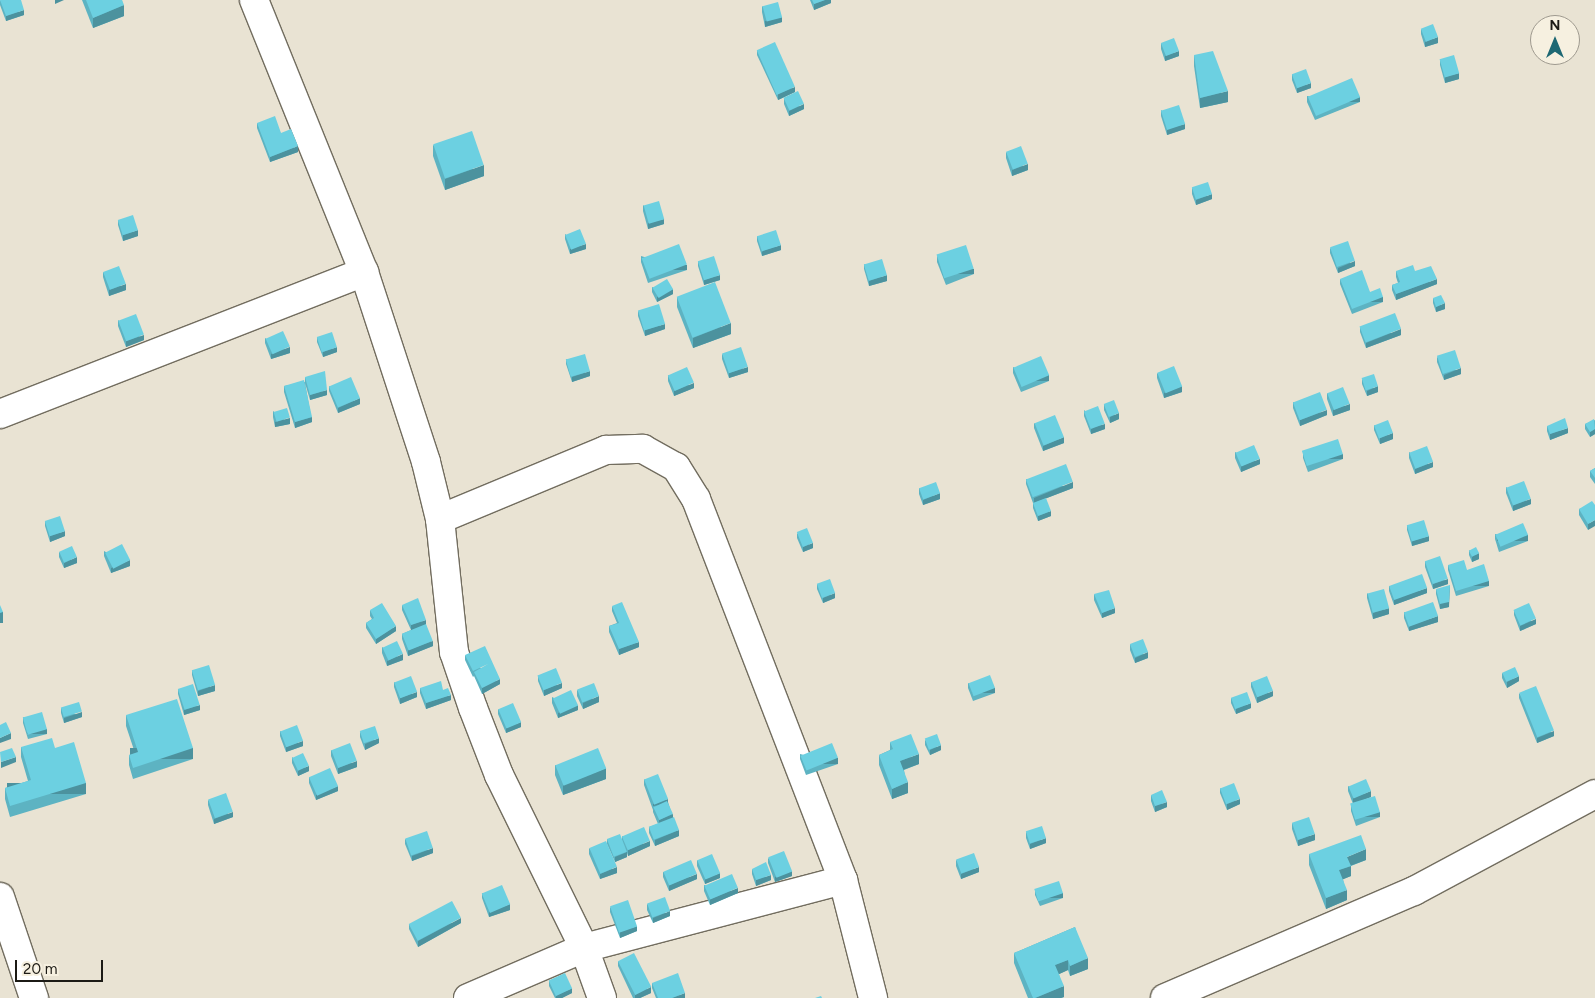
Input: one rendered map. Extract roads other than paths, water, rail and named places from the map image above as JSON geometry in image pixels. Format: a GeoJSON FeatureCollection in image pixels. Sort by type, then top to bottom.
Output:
{"type":"FeatureCollection","features":[{"type":"Feature","properties":{"kind":"street"},"geometry":{"type":"LineString","coordinates":[[254,0],[364,272],[426,462],[440,519],[454,652],[473,708],[499,775],[584,948],[602,998]]}},
{"type":"Feature","properties":{"kind":"street"},"geometry":{"type":"LineString","coordinates":[[0,414],[364,272]]}},
{"type":"Feature","properties":{"kind":"street"},"geometry":{"type":"LineString","coordinates":[[440,519],[606,450],[643,449],[676,467],[696,498],[843,880],[873,998]]}},
{"type":"Feature","properties":{"kind":"street"},"geometry":{"type":"LineString","coordinates":[[1166,998],[1414,891],[1595,794]]}},
{"type":"Feature","properties":{"kind":"street"},"geometry":{"type":"LineString","coordinates":[[468,998],[584,948],[843,880]]}},
{"type":"Feature","properties":{"kind":"street"},"geometry":{"type":"LineString","coordinates":[[0,897],[5,929],[34,998]]}}]}
